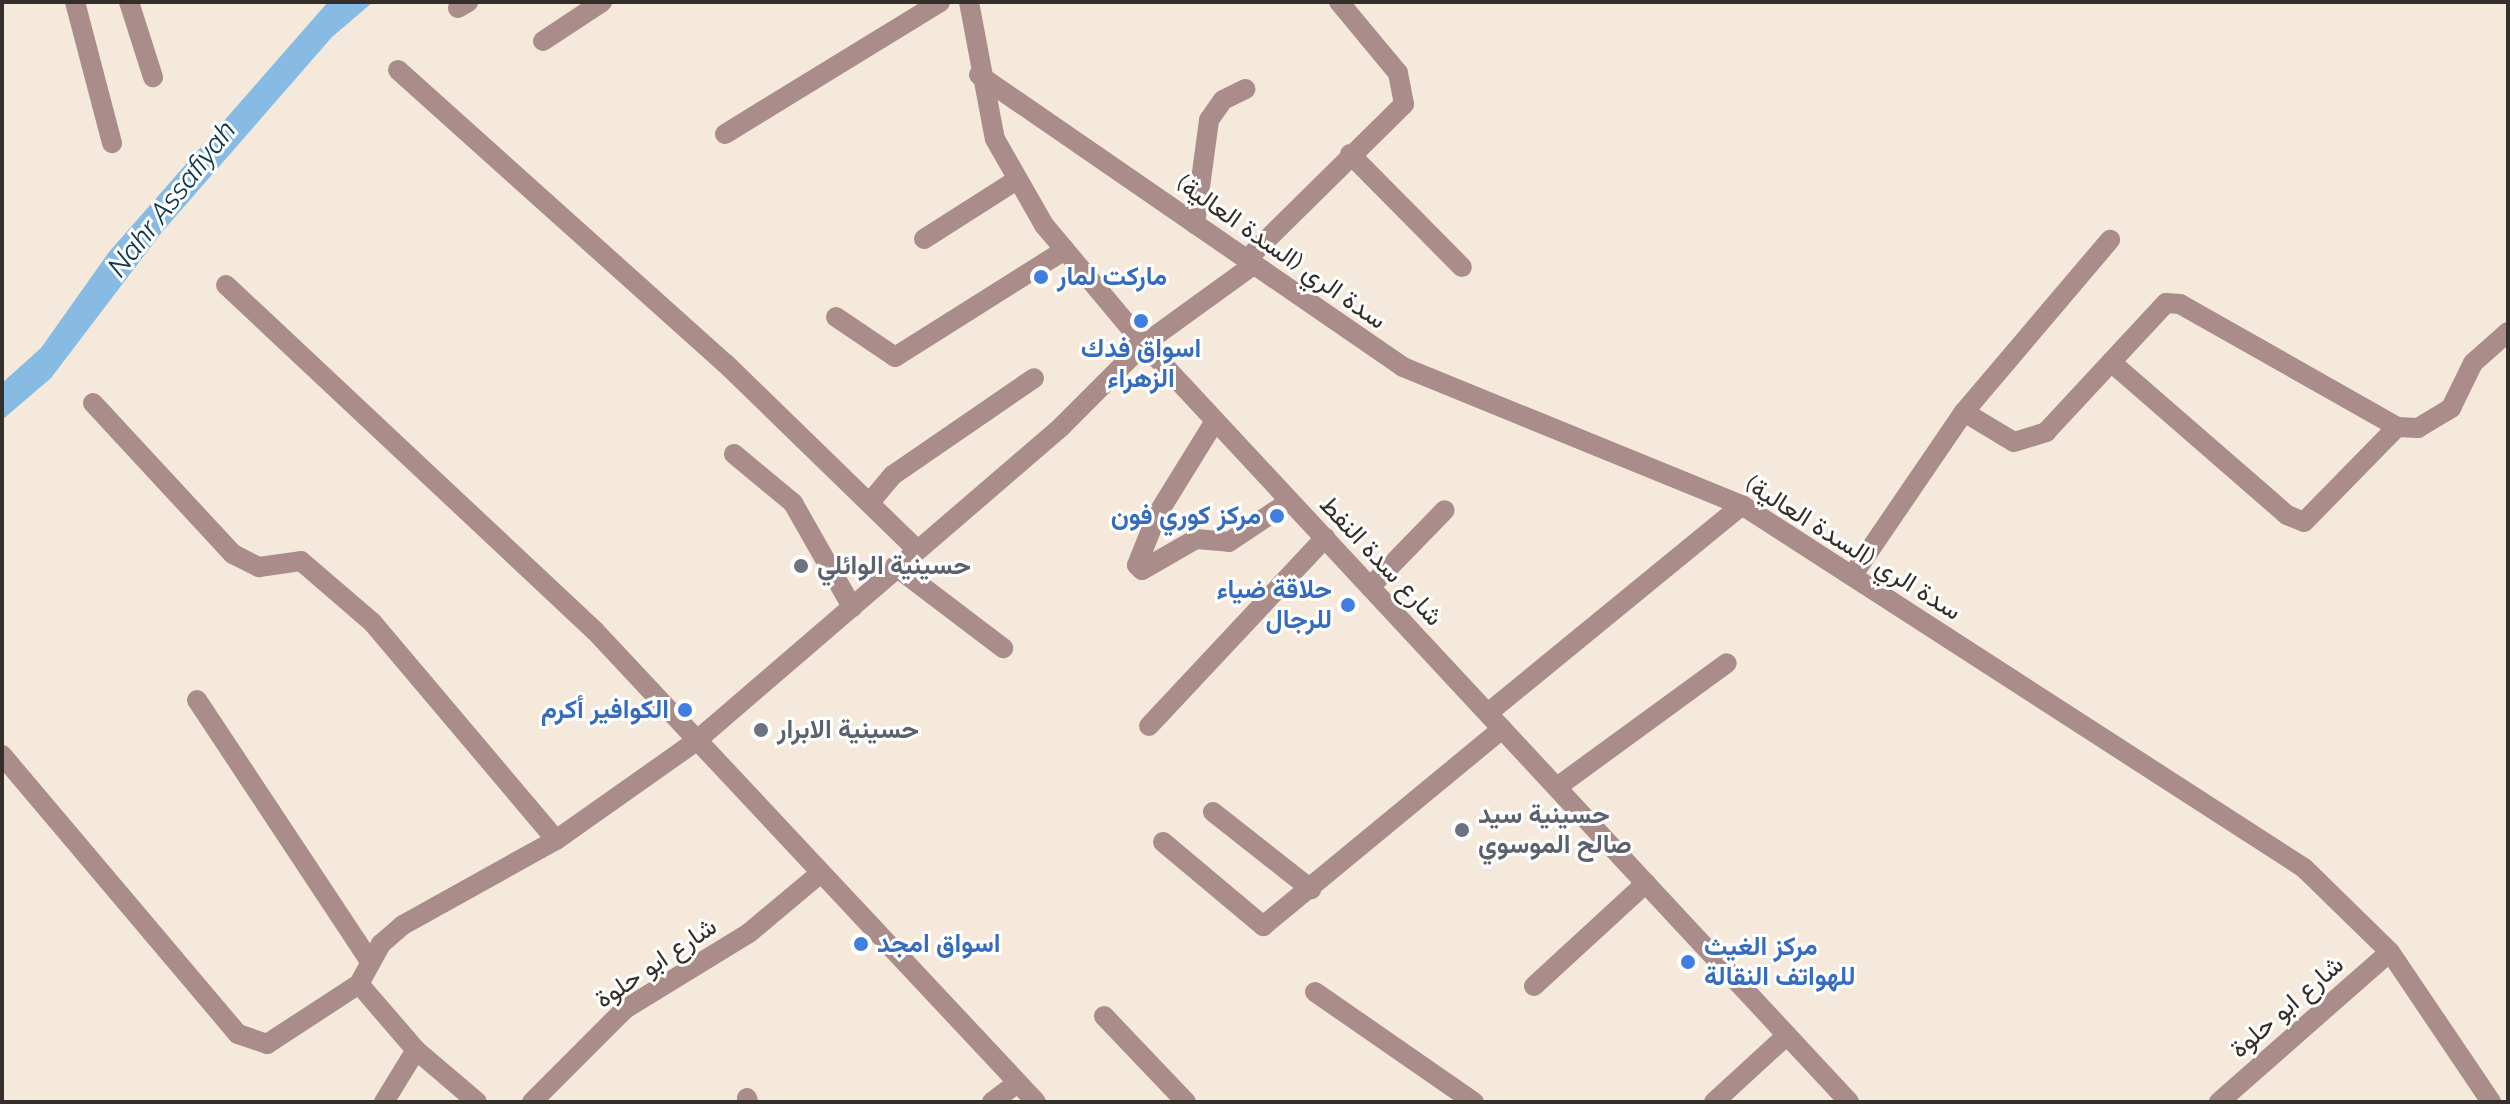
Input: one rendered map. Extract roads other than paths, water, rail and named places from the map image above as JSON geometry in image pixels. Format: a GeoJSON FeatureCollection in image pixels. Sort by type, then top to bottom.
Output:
{"type":"FeatureCollection","features":[{"type":"Feature","properties":{"kind":"street"},"geometry":{"type":"LineString","coordinates":[[75,2],[112,143]]}},
{"type":"Feature","properties":{"kind":"street"},"geometry":{"type":"LineString","coordinates":[[129,2],[153,77]]}},
{"type":"Feature","properties":{"kind":"street"},"geometry":{"type":"LineString","coordinates":[[543,41],[602,2]]}},
{"type":"Feature","properties":{"kind":"street"},"geometry":{"type":"LineString","coordinates":[[725,134],[940,2]]}},
{"type":"Feature","properties":{"kind":"street","name":"شارع سدة النفط"},"geometry":{"type":"LineString","coordinates":[[969,2],[979,75],[1015,181],[1065,250],[1144,344],[1849,1102]]}},
{"type":"Feature","properties":{"kind":"street"},"geometry":{"type":"LineString","coordinates":[[2,755],[250,1044],[267,1044],[359,984],[370,961],[428,909],[556,840],[695,742],[852,607],[915,548],[1061,427],[1144,344],[1250,262],[1350,154],[1404,104],[1405,89],[1339,2]]}},
{"type":"Feature","properties":{"kind":"street"},"geometry":{"type":"LineString","coordinates":[[398,70],[725,363],[847,487],[871,501],[915,548]]}},
{"type":"Feature","properties":{"kind":"street","name":"سدة الري (السدة العالية)"},"geometry":{"type":"LineString","coordinates":[[979,75],[1403,367],[1742,505],[2304,868],[2390,952],[2491,1102]]}},
{"type":"Feature","properties":{"kind":"street"},"geometry":{"type":"LineString","coordinates":[[1195,224],[1209,120],[1223,100],[1246,89]]}},
{"type":"Feature","properties":{"kind":"street"},"geometry":{"type":"LineString","coordinates":[[1350,154],[1462,267]]}},
{"type":"Feature","properties":{"kind":"street"},"geometry":{"type":"LineString","coordinates":[[924,239],[1015,181]]}},
{"type":"Feature","properties":{"kind":"street"},"geometry":{"type":"LineString","coordinates":[[1852,576],[1964,412],[2110,240]]}},
{"type":"Feature","properties":{"kind":"street"},"geometry":{"type":"LineString","coordinates":[[836,317],[895,357],[1065,250]]}},
{"type":"Feature","properties":{"kind":"street"},"geometry":{"type":"LineString","coordinates":[[226,285],[595,631],[817,876],[1036,1102]]}},
{"type":"Feature","properties":{"kind":"street"},"geometry":{"type":"LineString","coordinates":[[1964,412],[2004,439],[2034,436],[2111,362],[2166,303],[2180,304],[2397,427],[2418,428],[2451,408],[2473,363],[2508,332]]}},
{"type":"Feature","properties":{"kind":"street"},"geometry":{"type":"LineString","coordinates":[[2111,362],[2287,515],[2304,522],[2397,427]]}},
{"type":"Feature","properties":{"kind":"street"},"geometry":{"type":"LineString","coordinates":[[871,501],[893,475],[1034,378]]}},
{"type":"Feature","properties":{"kind":"street"},"geometry":{"type":"LineString","coordinates":[[93,403],[233,554],[259,567],[301,561],[372,622],[556,840]]}},
{"type":"Feature","properties":{"kind":"street"},"geometry":{"type":"LineString","coordinates":[[1215,421],[1157,515],[1137,565],[1153,568],[1196,539],[1229,542],[1290,501]]}},
{"type":"Feature","properties":{"kind":"street"},"geometry":{"type":"LineString","coordinates":[[734,454],[793,503],[852,607]]}},
{"type":"Feature","properties":{"kind":"street"},"geometry":{"type":"LineString","coordinates":[[1488,713],[1742,505]]}},
{"type":"Feature","properties":{"kind":"street"},"geometry":{"type":"LineString","coordinates":[[1370,587],[1445,510]]}},
{"type":"Feature","properties":{"kind":"street"},"geometry":{"type":"LineString","coordinates":[[1149,726],[1325,538]]}},
{"type":"Feature","properties":{"kind":"street"},"geometry":{"type":"LineString","coordinates":[[895,566],[1003,648]]}},
{"type":"Feature","properties":{"kind":"street"},"geometry":{"type":"LineString","coordinates":[[1557,787],[1727,663]]}},
{"type":"Feature","properties":{"kind":"street"},"geometry":{"type":"LineString","coordinates":[[197,700],[370,961]]}},
{"type":"Feature","properties":{"kind":"street"},"geometry":{"type":"LineString","coordinates":[[1163,842],[1263,926],[1502,729]]}},
{"type":"Feature","properties":{"kind":"street"},"geometry":{"type":"LineString","coordinates":[[1213,812],[1311,889]]}},
{"type":"Feature","properties":{"kind":"street","name":"شارع ابو حلوة"},"geometry":{"type":"LineString","coordinates":[[532,1102],[625,1009],[749,933],[817,876]]}},
{"type":"Feature","properties":{"kind":"street"},"geometry":{"type":"LineString","coordinates":[[1534,986],[1646,883]]}},
{"type":"Feature","properties":{"kind":"street","name":"شارع ابو حلوة"},"geometry":{"type":"LineString","coordinates":[[2219,1102],[2390,952]]}},
{"type":"Feature","properties":{"kind":"street"},"geometry":{"type":"LineString","coordinates":[[359,984],[416,1050],[477,1102]]}},
{"type":"Feature","properties":{"kind":"street"},"geometry":{"type":"LineString","coordinates":[[1315,992],[1474,1102]]}},
{"type":"Feature","properties":{"kind":"street"},"geometry":{"type":"LineString","coordinates":[[1104,1016],[1186,1102]]}},
{"type":"Feature","properties":{"kind":"street"},"geometry":{"type":"LineString","coordinates":[[1714,1102],[1787,1035]]}},
{"type":"Feature","properties":{"kind":"street"},"geometry":{"type":"LineString","coordinates":[[384,1102],[416,1050]]}},
{"type":"Feature","properties":{"kind":"street"},"geometry":{"type":"LineString","coordinates":[[992,1102],[1017,1083]]}},
{"type":"Feature","properties":{"kind":"water","name":"Nahr Assafiyah"},"geometry":{"type":"Polygon","coordinates":[[[328,2],[373,2],[332,37],[162,232],[51,378],[2,420],[2,383],[41,348],[109,252],[328,2]]]}},
{"type":"Feature","properties":{"kind":"place","name":"ماركت لمار"},"geometry":{"type":"Point","coordinates":[1041,277]}},
{"type":"Feature","properties":{"kind":"place","name":"اسواق فدك الزهراء"},"geometry":{"type":"Point","coordinates":[1141,321]}},
{"type":"Feature","properties":{"kind":"place","name":"مركز كوري فون"},"geometry":{"type":"Point","coordinates":[1277,516]}},
{"type":"Feature","properties":{"kind":"place","name":"حسينية الوائلي"},"geometry":{"type":"Point","coordinates":[801,566]}},
{"type":"Feature","properties":{"kind":"place","name":"حلاقة ضياء للرجال"},"geometry":{"type":"Point","coordinates":[1348,605]}},
{"type":"Feature","properties":{"kind":"place","name":"الكوافير أكرم"},"geometry":{"type":"Point","coordinates":[685,710]}},
{"type":"Feature","properties":{"kind":"place","name":"حسينية الابرار"},"geometry":{"type":"Point","coordinates":[761,730]}},
{"type":"Feature","properties":{"kind":"place","name":"حسينية سيد صالح الموسوي"},"geometry":{"type":"Point","coordinates":[1462,830]}},
{"type":"Feature","properties":{"kind":"place","name":"اسواق امجد"},"geometry":{"type":"Point","coordinates":[861,944]}},
{"type":"Feature","properties":{"kind":"place","name":"مركز الغيث للهواتف النقالة"},"geometry":{"type":"Point","coordinates":[1688,962]}}]}
